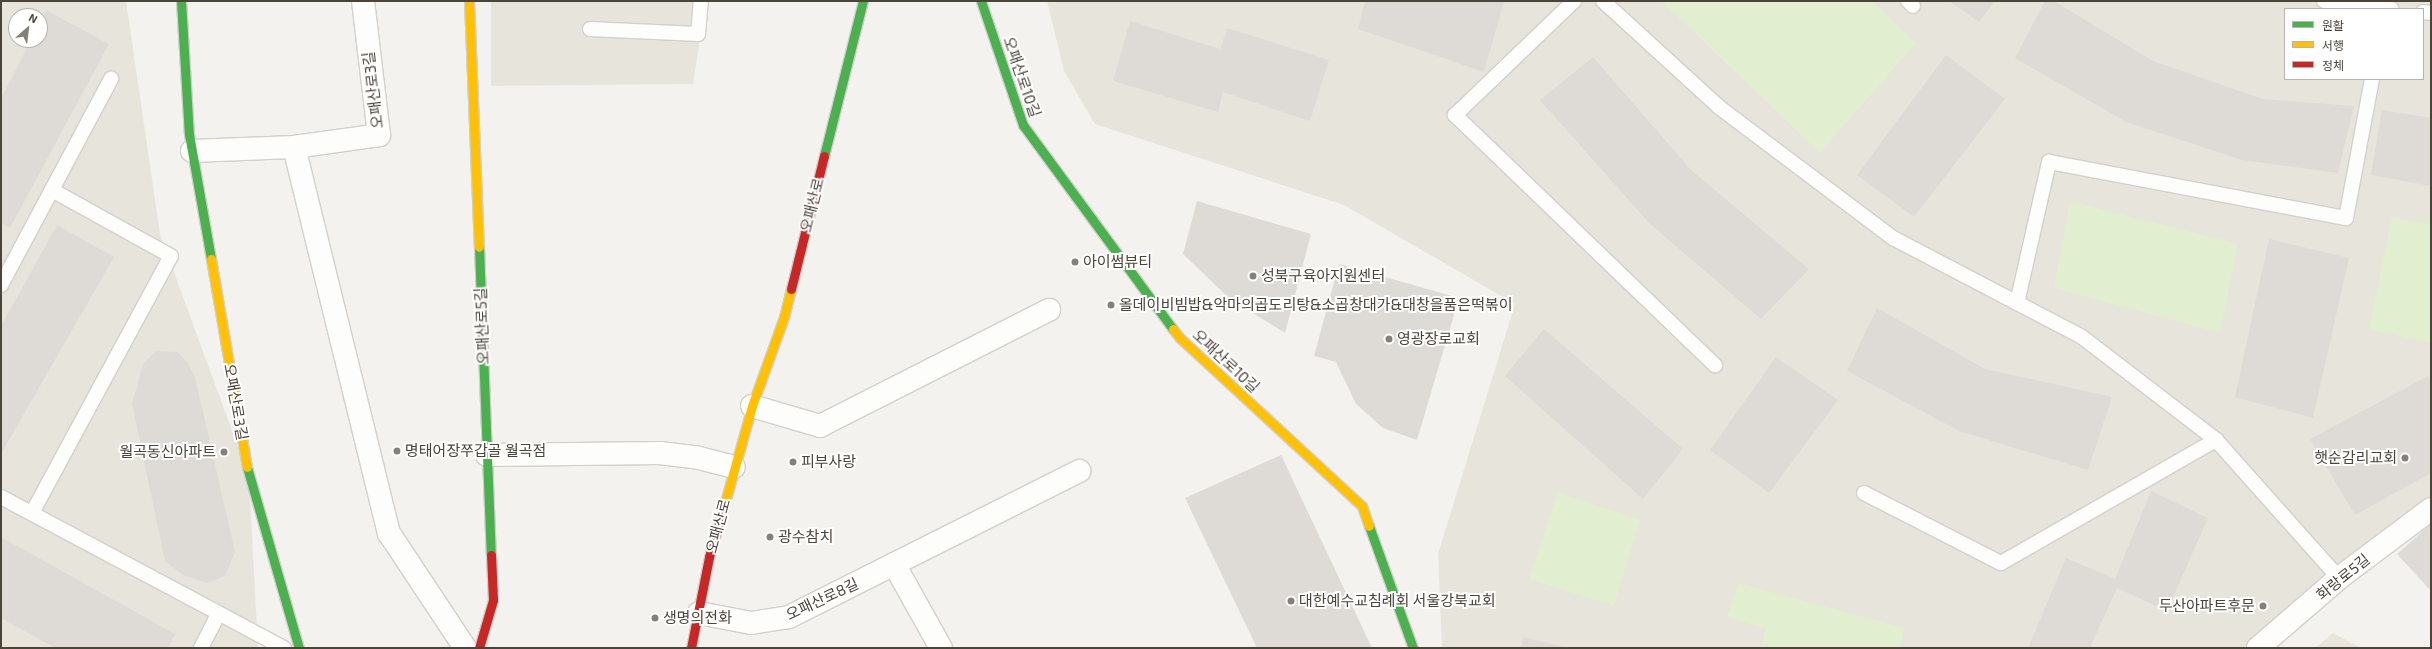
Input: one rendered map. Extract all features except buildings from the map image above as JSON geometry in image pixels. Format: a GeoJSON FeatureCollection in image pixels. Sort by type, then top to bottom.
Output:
{"type":"FeatureCollection","features":[{"type":"Feature","properties":{"kind":"street","name":"오패산로3길"},"geometry":{"type":"LineString","coordinates":[[181,1],[192,151],[249,477],[299,648]]}},
{"type":"Feature","properties":{"kind":"street","name":"오패산로3길"},"geometry":{"type":"LineString","coordinates":[[192,151],[294,147],[378,136],[363,1]]}},
{"type":"Feature","properties":{"kind":"street","name":"오패산로5길"},"geometry":{"type":"LineString","coordinates":[[469,1],[493,600],[479,648]]}},
{"type":"Feature","properties":{"kind":"street","name":"오패산로"},"geometry":{"type":"LineString","coordinates":[[691,648],[709,557],[752,406],[784,317],[863,1]]}},
{"type":"Feature","properties":{"kind":"street","name":"오패산로10길"},"geometry":{"type":"LineString","coordinates":[[981,1],[1023,125],[1180,338],[1362,506],[1413,648]]}},
{"type":"Feature","properties":{"kind":"street"},"geometry":{"type":"LineString","coordinates":[[294,147],[389,533],[465,648]]}},
{"type":"Feature","properties":{"kind":"street"},"geometry":{"type":"LineString","coordinates":[[752,406],[820,426],[1049,310]]}},
{"type":"Feature","properties":{"kind":"street"},"geometry":{"type":"LineString","coordinates":[[487,455],[660,453],[695,457],[734,467]]}},
{"type":"Feature","properties":{"kind":"street","name":"오패산로8길"},"geometry":{"type":"LineString","coordinates":[[699,613],[751,623],[788,617],[1079,471]]}},
{"type":"Feature","properties":{"kind":"street","name":"화랑로5길"},"geometry":{"type":"LineString","coordinates":[[2258,648],[2339,578],[2431,509]]}},
{"type":"Feature","properties":{"kind":"street"},"geometry":{"type":"LineString","coordinates":[[894,564],[941,648]]}},
{"type":"Feature","properties":{"kind":"lane"},"geometry":{"type":"LineString","coordinates":[[590,29],[698,34],[701,1]]}},
{"type":"Feature","properties":{"kind":"lane"},"geometry":{"type":"LineString","coordinates":[[1574,1],[1455,115],[1715,365]]}},
{"type":"Feature","properties":{"kind":"lane"},"geometry":{"type":"LineString","coordinates":[[1603,1],[1719,107],[1893,238],[2082,336],[2216,440],[2339,578]]}},
{"type":"Feature","properties":{"kind":"lane"},"geometry":{"type":"LineString","coordinates":[[2324,1],[2379,8]]}},
{"type":"Feature","properties":{"kind":"lane"},"geometry":{"type":"LineString","coordinates":[[2,279],[52,190],[111,79]]}},
{"type":"Feature","properties":{"kind":"lane"},"geometry":{"type":"LineString","coordinates":[[2017,303],[2049,162],[2346,218],[2372,80]]}},
{"type":"Feature","properties":{"kind":"lane"},"geometry":{"type":"LineString","coordinates":[[32,513],[171,256],[52,190]]}},
{"type":"Feature","properties":{"kind":"lane"},"geometry":{"type":"LineString","coordinates":[[1864,493],[2001,563],[2216,440]]}},
{"type":"Feature","properties":{"kind":"lane"},"geometry":{"type":"LineString","coordinates":[[1,497],[284,648]]}},
{"type":"Feature","properties":{"kind":"lane"},"geometry":{"type":"LineString","coordinates":[[201,648],[219,613]]}},
{"type":"Feature","properties":{"kind":"shaded area"},"geometry":{"type":"Polygon","coordinates":[[[1,1],[126,1],[160,234],[249,477],[258,648],[1,648],[1,1]]]}},
{"type":"Feature","properties":{"kind":"shaded area"},"geometry":{"type":"Polygon","coordinates":[[[491,1],[706,1],[693,84],[491,86],[491,1]]]}},
{"type":"Feature","properties":{"kind":"shaded area"},"geometry":{"type":"Polygon","coordinates":[[[1047,1],[2431,1],[2431,512],[2262,648],[1442,648],[1438,554],[1515,304],[1344,205],[1095,124],[1064,71],[1047,1]]]}},
{"type":"Feature","properties":{"kind":"shaded area"},"geometry":{"type":"Polygon","coordinates":[[[2333,633],[2361,648],[2315,648],[2333,633]]]}},
{"type":"Feature","properties":{"kind":"green space"},"geometry":{"type":"Polygon","coordinates":[[[1661,1],[1872,1],[1916,43],[1820,153],[1661,1]]]}},
{"type":"Feature","properties":{"kind":"green space"},"geometry":{"type":"Polygon","coordinates":[[[2070,201],[2238,244],[2220,333],[2054,288],[2070,201]]]}},
{"type":"Feature","properties":{"kind":"green space"},"geometry":{"type":"Polygon","coordinates":[[[2392,217],[2431,225],[2431,344],[2369,329],[2392,217]]]}},
{"type":"Feature","properties":{"kind":"green space"},"geometry":{"type":"Polygon","coordinates":[[[1558,492],[1640,520],[1614,606],[1529,579],[1558,492]]]}},
{"type":"Feature","properties":{"kind":"green space"},"geometry":{"type":"Polygon","coordinates":[[[1738,583],[1904,628],[1900,648],[1761,648],[1766,629],[1727,617],[1738,583]]]}},
{"type":"Feature","properties":{"kind":"traffic: fast"},"geometry":{"type":"LineString","coordinates":[[181,1],[189,134],[211,259]]}},
{"type":"Feature","properties":{"kind":"traffic: fast"},"geometry":{"type":"LineString","coordinates":[[824,156],[863,1]]}},
{"type":"Feature","properties":{"kind":"traffic: fast"},"geometry":{"type":"LineString","coordinates":[[981,1],[1023,125],[1173,329]]}},
{"type":"Feature","properties":{"kind":"traffic: fast"},"geometry":{"type":"LineString","coordinates":[[479,247],[491,555]]}},
{"type":"Feature","properties":{"kind":"traffic: fast"},"geometry":{"type":"LineString","coordinates":[[247,467],[299,648]]}},
{"type":"Feature","properties":{"kind":"traffic: fast"},"geometry":{"type":"LineString","coordinates":[[1369,526],[1413,648]]}},
{"type":"Feature","properties":{"kind":"traffic: slow"},"geometry":{"type":"LineString","coordinates":[[469,1],[479,247]]}},
{"type":"Feature","properties":{"kind":"traffic: slow"},"geometry":{"type":"LineString","coordinates":[[211,259],[247,467]]}},
{"type":"Feature","properties":{"kind":"traffic: slow"},"geometry":{"type":"LineString","coordinates":[[722,513],[752,406],[784,317],[791,289]]}},
{"type":"Feature","properties":{"kind":"traffic: slow"},"geometry":{"type":"LineString","coordinates":[[1173,329],[1180,338],[1362,506],[1369,526]]}},
{"type":"Feature","properties":{"kind":"traffic: jam"},"geometry":{"type":"LineString","coordinates":[[791,289],[824,156]]}},
{"type":"Feature","properties":{"kind":"traffic: jam"},"geometry":{"type":"LineString","coordinates":[[691,648],[709,557],[722,513]]}},
{"type":"Feature","properties":{"kind":"traffic: jam"},"geometry":{"type":"LineString","coordinates":[[479,648],[493,600],[491,555]]}},
{"type":"Feature","properties":{"kind":"place","name":"아이썸뷰티"},"geometry":{"type":"Point","coordinates":[1075,262]}},
{"type":"Feature","properties":{"kind":"place","name":"성북구육아지원센터"},"geometry":{"type":"Point","coordinates":[1253,276]}},
{"type":"Feature","properties":{"kind":"place","name":"올데이비빔밥&악마의곱도리탕&소곱창대가&대창을품은떡볶이"},"geometry":{"type":"Point","coordinates":[1111,305]}},
{"type":"Feature","properties":{"kind":"place","name":"영광장로교회"},"geometry":{"type":"Point","coordinates":[1389,339]}},
{"type":"Feature","properties":{"kind":"place","name":"명태어장쭈갑골 월곡점"},"geometry":{"type":"Point","coordinates":[397,451]}},
{"type":"Feature","properties":{"kind":"place","name":"월곡동신아파트"},"geometry":{"type":"Point","coordinates":[224,452]}},
{"type":"Feature","properties":{"kind":"place","name":"햇순감리교회"},"geometry":{"type":"Point","coordinates":[2405,458]}},
{"type":"Feature","properties":{"kind":"place","name":"피부사랑"},"geometry":{"type":"Point","coordinates":[793,462]}},
{"type":"Feature","properties":{"kind":"place","name":"광수참치"},"geometry":{"type":"Point","coordinates":[770,537]}},
{"type":"Feature","properties":{"kind":"place","name":"대한예수교침례회 서울강북교회"},"geometry":{"type":"Point","coordinates":[1291,601]}},
{"type":"Feature","properties":{"kind":"place","name":"두산아파트후문"},"geometry":{"type":"Point","coordinates":[2263,606]}},
{"type":"Feature","properties":{"kind":"place","name":"생명의전화"},"geometry":{"type":"Point","coordinates":[655,618]}}]}
